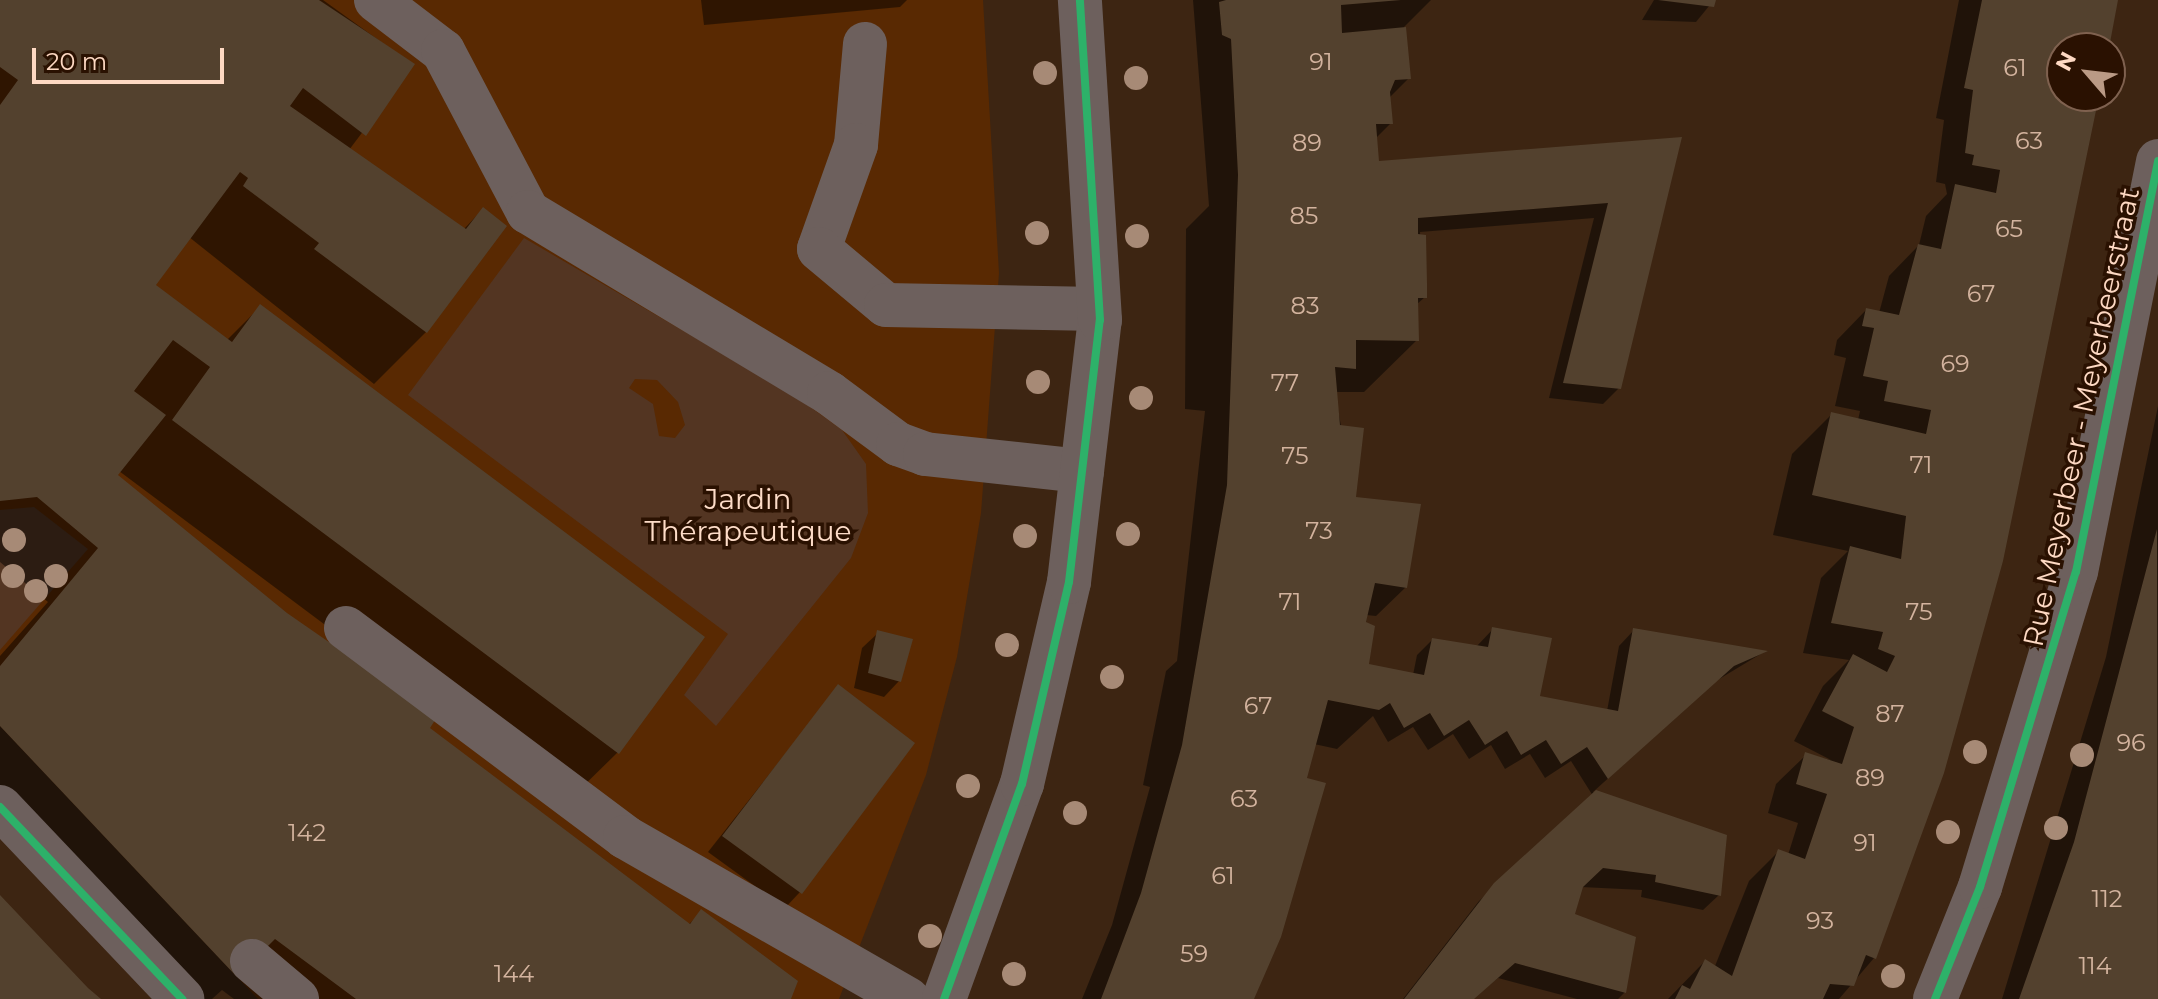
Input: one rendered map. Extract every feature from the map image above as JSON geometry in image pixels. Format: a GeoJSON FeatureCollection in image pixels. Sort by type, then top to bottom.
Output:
{"type":"FeatureCollection","features":[{"type":"Feature","properties":{"kind":"street"},"geometry":{"type":"LineString","coordinates":[[376,0],[443,51],[528,212],[829,393],[898,444],[925,454],[1082,471]]}},
{"type":"Feature","properties":{"kind":"street"},"geometry":{"type":"LineString","coordinates":[[944,999],[1022,784],[1069,582],[1099,309],[1080,0]]}},
{"type":"Feature","properties":{"kind":"street"},"geometry":{"type":"LineString","coordinates":[[865,44],[856,145],[819,249],[886,305],[1099,309]]}},
{"type":"Feature","properties":{"kind":"street","name":"Rue Meyerbeer - Meyerbeerstraat"},"geometry":{"type":"LineString","coordinates":[[1935,999],[1980,887],[2076,572],[2158,161]]}},
{"type":"Feature","properties":{"kind":"street"},"geometry":{"type":"LineString","coordinates":[[346,628],[625,837],[908,999]]}},
{"type":"Feature","properties":{"kind":"street"},"geometry":{"type":"LineString","coordinates":[[0,807],[182,999]]}},
{"type":"Feature","properties":{"kind":"street"},"geometry":{"type":"LineString","coordinates":[[252,961],[297,999]]}},
{"type":"Feature","properties":{"kind":"shaded area"},"geometry":{"type":"Polygon","coordinates":[[[0,0],[983,0],[999,273],[981,513],[957,657],[926,775],[839,999],[258,999],[0,726],[0,0]]]}},
{"type":"Feature","properties":{"kind":"green space","name":"Jardin Thérapeutique"},"geometry":{"type":"Polygon","coordinates":[[[524,238],[795,396],[842,430],[866,464],[868,513],[851,558],[716,726],[684,695],[728,634],[408,395],[524,238]],[[635,379],[629,388],[653,404],[659,436],[675,438],[685,425],[678,402],[657,380],[635,379]]]}},
{"type":"Feature","properties":{"kind":"green space"},"geometry":{"type":"Polygon","coordinates":[[[34,507],[88,549],[0,650],[0,510],[34,507]]]}},
{"type":"Feature","properties":{"kind":"building"},"geometry":{"type":"Polygon","coordinates":[[[0,0],[319,0],[415,64],[366,136],[303,88],[290,106],[466,229],[483,207],[507,226],[427,333],[314,249],[319,243],[243,186],[248,178],[240,172],[156,285],[232,342],[260,304],[705,637],[619,754],[172,420],[210,367],[173,340],[134,391],[166,415],[118,475],[287,613],[437,717],[430,728],[690,924],[701,909],[798,981],[791,999],[356,999],[275,939],[237,977],[0,726],[0,666],[98,548],[37,497],[0,501],[0,105],[18,80],[0,67],[0,0]]]}},
{"type":"Feature","properties":{"kind":"building"},"geometry":{"type":"Polygon","coordinates":[[[1401,0],[1341,5],[1342,33],[1406,27],[1411,79],[1395,80],[1390,92],[1393,124],[1376,124],[1379,161],[1682,137],[1621,389],[1563,383],[1608,203],[1418,218],[1418,234],[1426,235],[1427,284],[1427,298],[1418,298],[1419,341],[1356,340],[1356,369],[1335,367],[1340,425],[1364,428],[1356,497],[1421,504],[1407,588],[1375,583],[1366,622],[1375,626],[1369,664],[1424,675],[1432,638],[1488,647],[1492,627],[1552,638],[1540,696],[1618,711],[1633,628],[1768,651],[1734,666],[1608,779],[1587,747],[1561,764],[1546,740],[1521,755],[1507,731],[1485,745],[1469,720],[1444,736],[1430,713],[1404,728],[1390,703],[1379,710],[1328,700],[1307,778],[1326,783],[1281,937],[1254,999],[1101,999],[1141,893],[1182,745],[1227,485],[1238,175],[1231,39],[1222,35],[1219,2],[1401,0]]]}},
{"type":"Feature","properties":{"kind":"building"},"geometry":{"type":"Polygon","coordinates":[[[1658,0],[1716,0],[1714,7],[1658,0]]]}},
{"type":"Feature","properties":{"kind":"building"},"geometry":{"type":"Polygon","coordinates":[[[1982,0],[2118,0],[2112,32],[2046,32],[2046,112],[2096,112],[2003,561],[1944,773],[1876,959],[1866,955],[1854,986],[1830,984],[1823,999],[1675,999],[1682,985],[1690,989],[1705,959],[1732,976],[1778,849],[1805,859],[1827,794],[1796,784],[1805,752],[1842,764],[1854,727],[1822,711],[1853,654],[1887,672],[1895,656],[1878,649],[1883,632],[1831,623],[1850,546],[1901,559],[1906,516],[1812,495],[1831,412],[1926,434],[1931,410],[1884,401],[1888,381],[1863,376],[1874,328],[1862,326],[1866,308],[1899,315],[1918,244],[1941,249],[1955,184],[1996,193],[2000,170],[1972,165],[1974,155],[1965,153],[1973,90],[1964,88],[1982,0]]]}},
{"type":"Feature","properties":{"kind":"building"},"geometry":{"type":"Polygon","coordinates":[[[2157,529],[2158,999],[2019,999],[2074,842],[2157,529]]]}},
{"type":"Feature","properties":{"kind":"building"},"geometry":{"type":"Polygon","coordinates":[[[877,630],[913,639],[901,682],[868,673],[877,630]]]}},
{"type":"Feature","properties":{"kind":"building"},"geometry":{"type":"Polygon","coordinates":[[[838,684],[915,743],[802,894],[722,836],[838,684]]]}},
{"type":"Feature","properties":{"kind":"building"},"geometry":{"type":"Polygon","coordinates":[[[1596,790],[1727,835],[1721,896],[1655,882],[1656,875],[1603,868],[1583,887],[1575,914],[1636,937],[1626,993],[1515,963],[1474,999],[1404,999],[1494,883],[1596,790]]]}},
{"type":"Feature","properties":{"kind":"building"},"geometry":{"type":"Polygon","coordinates":[[[0,895],[88,988],[101,999],[0,999],[0,895]]]}},
{"type":"Feature","properties":{"kind":"cycle path"},"geometry":{"type":"LineString","coordinates":[[944,999],[1022,784],[1069,582],[1100,320],[1080,0]]}},
{"type":"Feature","properties":{"kind":"cycle path"},"geometry":{"type":"LineString","coordinates":[[1935,999],[1980,887],[2076,572],[2158,161]]}},
{"type":"Feature","properties":{"kind":"cycle path"},"geometry":{"type":"LineString","coordinates":[[0,807],[182,999]]}}]}
